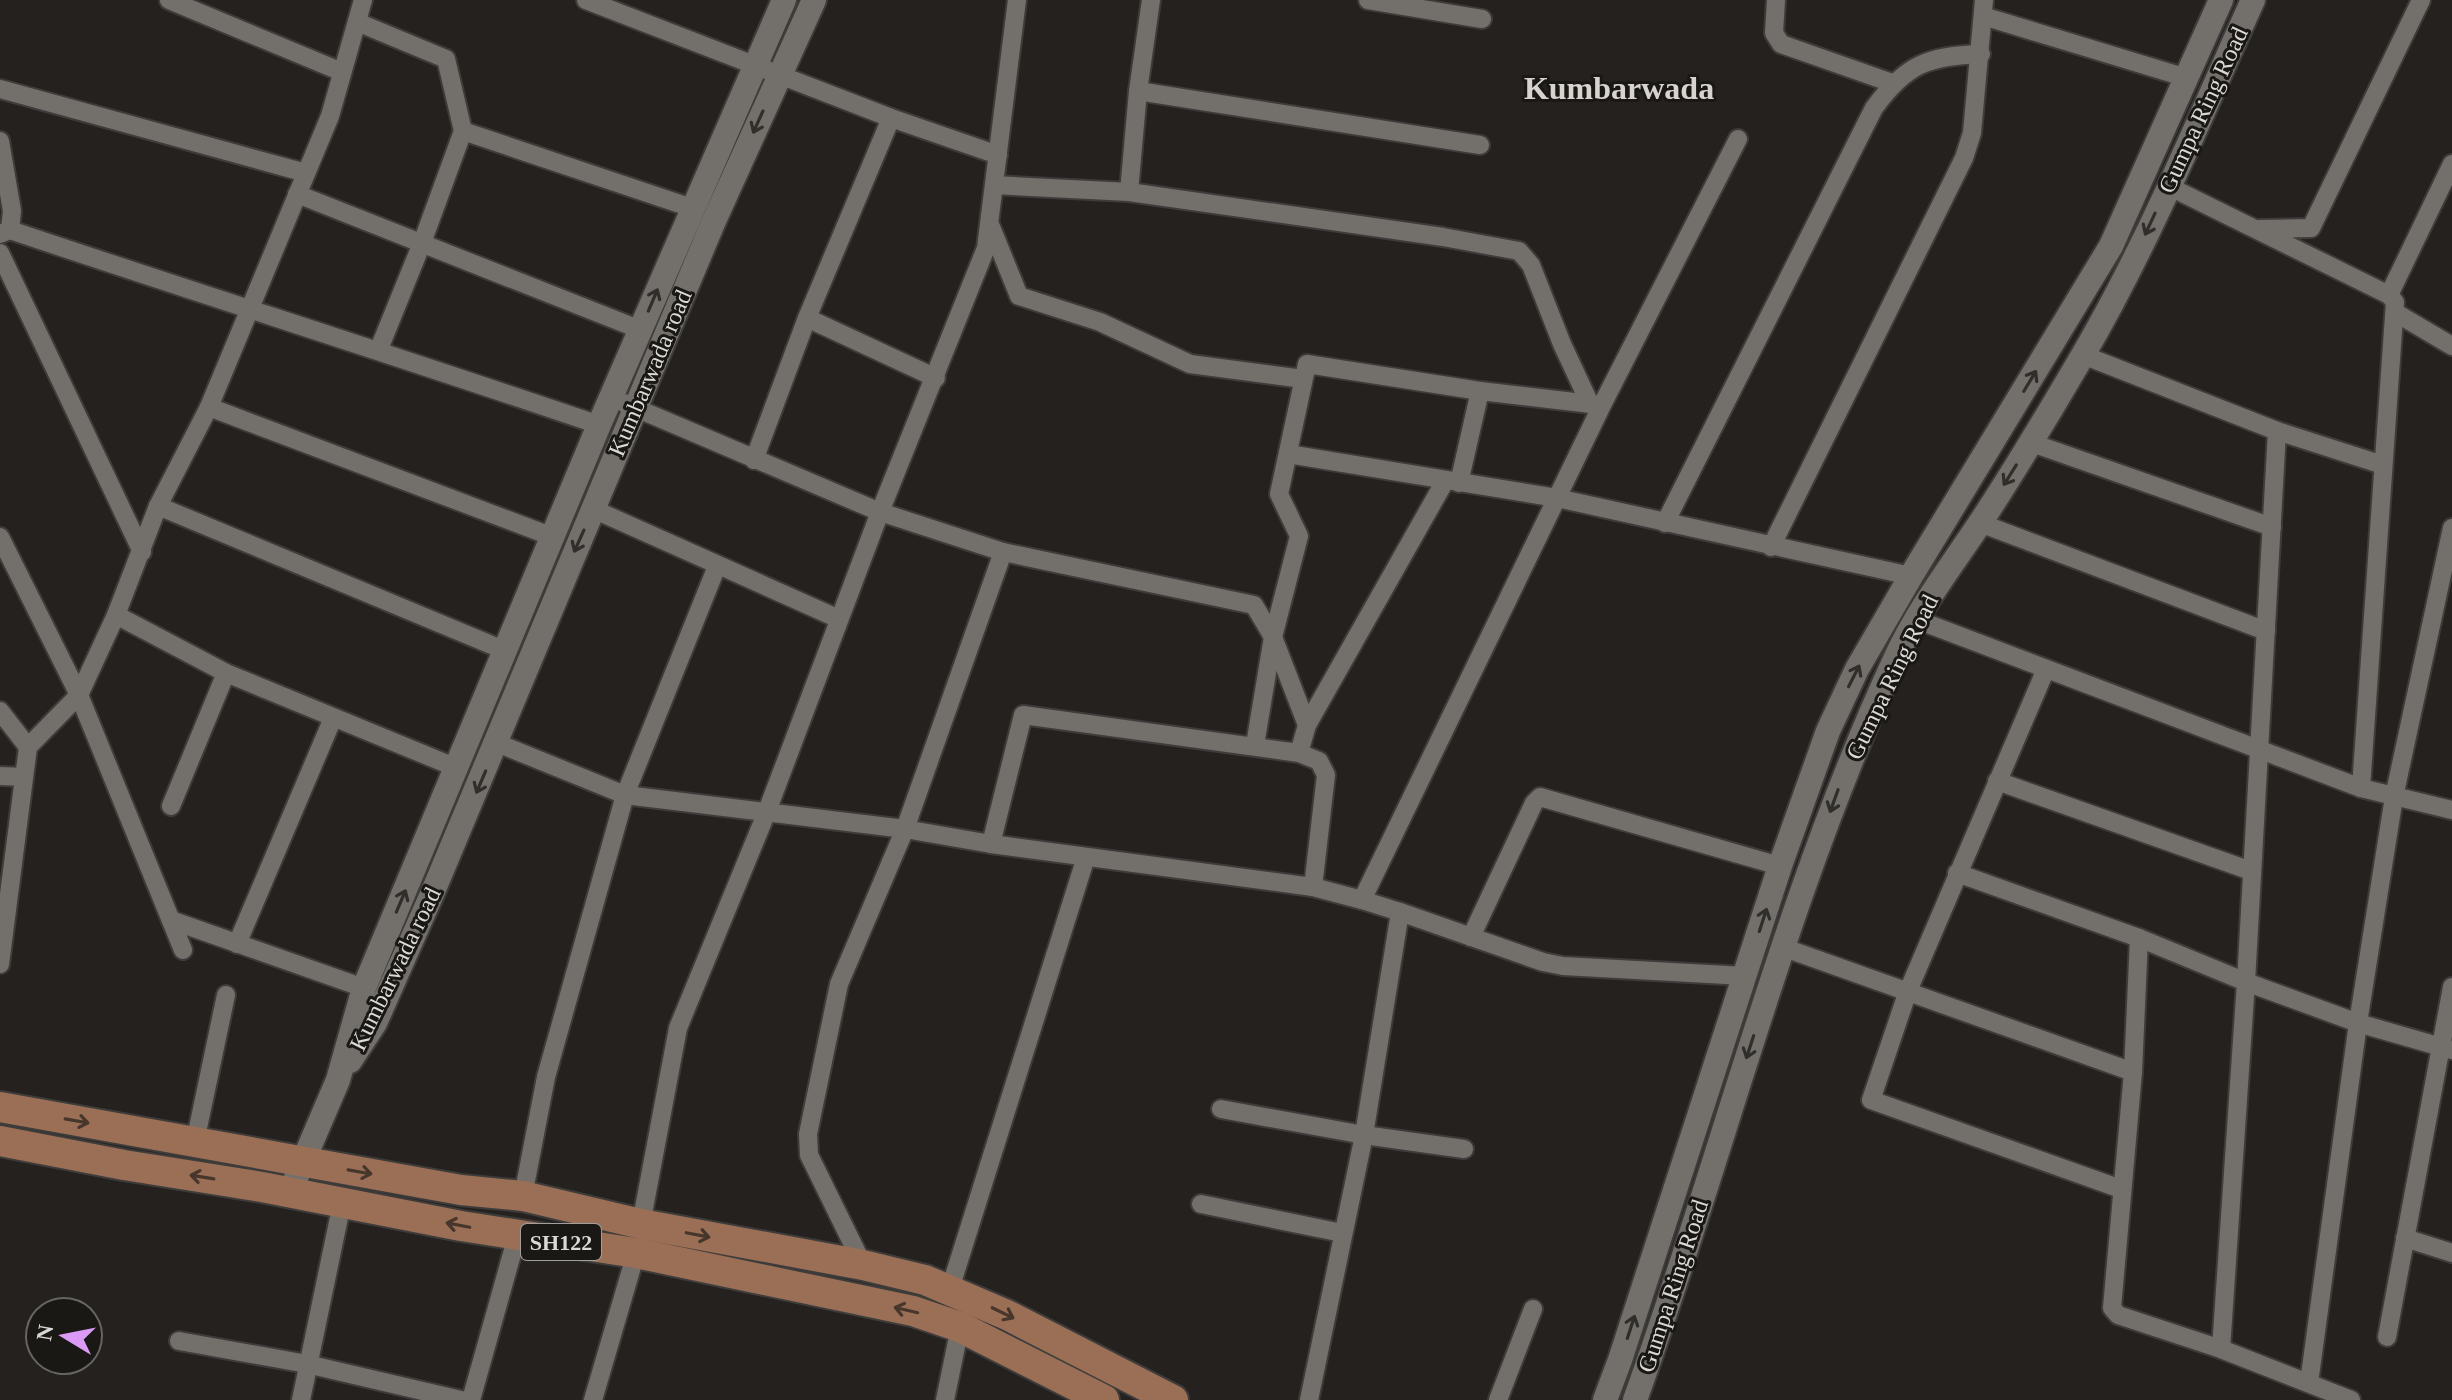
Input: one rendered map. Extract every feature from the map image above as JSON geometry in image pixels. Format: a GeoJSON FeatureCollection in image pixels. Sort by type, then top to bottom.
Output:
{"type":"FeatureCollection","features":[{"type":"Feature","properties":{"kind":"main road"},"geometry":{"type":"LineString","coordinates":[[0,1107],[461,1190],[523,1196],[639,1239],[863,1265],[900,1273],[950,1289],[1007,1315],[1173,1400]]}},
{"type":"Feature","properties":{"kind":"main road","name":"SH122"},"geometry":{"type":"LineString","coordinates":[[0,1141],[517,1236],[639,1239],[913,1311],[960,1327],[1104,1400]]}},
{"type":"Feature","properties":{"kind":"street"},"geometry":{"type":"LineString","coordinates":[[169,0],[342,72]]}},
{"type":"Feature","properties":{"kind":"street"},"geometry":{"type":"LineString","coordinates":[[0,964],[3,909],[28,747],[79,695],[116,615],[158,506],[209,407],[330,116],[363,0]]}},
{"type":"Feature","properties":{"kind":"street"},"geometry":{"type":"LineString","coordinates":[[586,0],[891,118],[998,155]]}},
{"type":"Feature","properties":{"kind":"street","name":"Kumbarwada road"},"geometry":{"type":"LineString","coordinates":[[338,1080],[364,988],[599,425],[784,0]]}},
{"type":"Feature","properties":{"kind":"street","name":"Kumbarwada road"},"geometry":{"type":"LineString","coordinates":[[338,1080],[375,1023],[497,743],[713,223],[814,0]]}},
{"type":"Feature","properties":{"kind":"street"},"geometry":{"type":"LineString","coordinates":[[593,1400],[639,1239],[678,1028],[766,814],[880,512],[986,248],[1017,0]]}},
{"type":"Feature","properties":{"kind":"street"},"geometry":{"type":"LineString","coordinates":[[1129,192],[1138,91],[1151,0]]}},
{"type":"Feature","properties":{"kind":"street"},"geometry":{"type":"LineString","coordinates":[[1776,0],[1774,33],[1781,44],[1892,83]]}},
{"type":"Feature","properties":{"kind":"street","name":"Gumpa Ring Road"},"geometry":{"type":"LineString","coordinates":[[1605,1400],[1780,866],[1828,731],[1857,669],[1911,576],[2111,246],[2221,0]]}},
{"type":"Feature","properties":{"kind":"street","name":"Gumpa Ring Road"},"geometry":{"type":"LineString","coordinates":[[1635,1400],[1782,947],[1849,760],[1915,619],[1980,523],[2083,355],[2125,277],[2253,0]]}},
{"type":"Feature","properties":{"kind":"street"},"geometry":{"type":"LineString","coordinates":[[2257,230],[2311,228],[2421,0]]}},
{"type":"Feature","properties":{"kind":"street"},"geometry":{"type":"LineString","coordinates":[[1379,1],[1482,19]]}},
{"type":"Feature","properties":{"kind":"street"},"geometry":{"type":"LineString","coordinates":[[1771,547],[1964,158],[1972,133],[1984,8],[2187,78]]}},
{"type":"Feature","properties":{"kind":"street"},"geometry":{"type":"LineString","coordinates":[[357,22],[446,59],[463,131],[379,349]]}},
{"type":"Feature","properties":{"kind":"street"},"geometry":{"type":"LineString","coordinates":[[1665,523],[1864,125],[1892,83],[1932,59],[1981,54]]}},
{"type":"Feature","properties":{"kind":"street"},"geometry":{"type":"LineString","coordinates":[[0,89],[306,173]]}},
{"type":"Feature","properties":{"kind":"street"},"geometry":{"type":"LineString","coordinates":[[1138,91],[1480,145]]}},
{"type":"Feature","properties":{"kind":"street"},"geometry":{"type":"LineString","coordinates":[[754,460],[807,318],[891,118]]}},
{"type":"Feature","properties":{"kind":"street"},"geometry":{"type":"LineString","coordinates":[[463,131],[692,208]]}},
{"type":"Feature","properties":{"kind":"street"},"geometry":{"type":"LineString","coordinates":[[1362,900],[1557,498],[1596,404],[1738,139]]}},
{"type":"Feature","properties":{"kind":"street"},"geometry":{"type":"LineString","coordinates":[[0,141],[12,211],[5,232],[249,311],[379,349],[599,425]]}},
{"type":"Feature","properties":{"kind":"street"},"geometry":{"type":"LineString","coordinates":[[2389,295],[2452,164]]}},
{"type":"Feature","properties":{"kind":"street"},"geometry":{"type":"LineString","coordinates":[[994,185],[1129,192],[1443,237],[1519,251],[1531,265],[1562,344],[1596,404]]}},
{"type":"Feature","properties":{"kind":"street"},"geometry":{"type":"LineString","coordinates":[[2168,186],[2389,295],[2395,302],[2361,788]]}},
{"type":"Feature","properties":{"kind":"street"},"geometry":{"type":"LineString","coordinates":[[297,194],[641,330]]}},
{"type":"Feature","properties":{"kind":"street"},"geometry":{"type":"LineString","coordinates":[[989,223],[1019,296],[1100,322],[1190,364],[1303,379]]}},
{"type":"Feature","properties":{"kind":"street"},"geometry":{"type":"LineString","coordinates":[[0,253],[142,552]]}},
{"type":"Feature","properties":{"kind":"street"},"geometry":{"type":"LineString","coordinates":[[2396,313],[2452,346]]}},
{"type":"Feature","properties":{"kind":"street"},"geometry":{"type":"LineString","coordinates":[[807,318],[936,378]]}},
{"type":"Feature","properties":{"kind":"street"},"geometry":{"type":"LineString","coordinates":[[2083,355],[2277,431],[2383,465]]}},
{"type":"Feature","properties":{"kind":"street"},"geometry":{"type":"LineString","coordinates":[[1255,745],[1273,637],[1299,536],[1279,494],[1307,364],[1480,391],[1596,404]]}},
{"type":"Feature","properties":{"kind":"street"},"geometry":{"type":"LineString","coordinates":[[1299,753],[1307,725],[1452,482],[1480,391]]}},
{"type":"Feature","properties":{"kind":"street"},"geometry":{"type":"LineString","coordinates":[[611,398],[880,512],[1003,552],[1251,603],[1273,637],[1307,725]]}},
{"type":"Feature","properties":{"kind":"street"},"geometry":{"type":"LineString","coordinates":[[209,407],[553,537]]}},
{"type":"Feature","properties":{"kind":"street"},"geometry":{"type":"LineString","coordinates":[[2221,1349],[2246,982],[2277,431]]}},
{"type":"Feature","properties":{"kind":"street"},"geometry":{"type":"LineString","coordinates":[[2029,442],[2272,527]]}},
{"type":"Feature","properties":{"kind":"street"},"geometry":{"type":"LineString","coordinates":[[1288,454],[1557,498],[1911,576]]}},
{"type":"Feature","properties":{"kind":"street"},"geometry":{"type":"LineString","coordinates":[[158,506],[506,651]]}},
{"type":"Feature","properties":{"kind":"street"},"geometry":{"type":"LineString","coordinates":[[593,509],[839,619]]}},
{"type":"Feature","properties":{"kind":"street"},"geometry":{"type":"LineString","coordinates":[[1980,523],[2266,631]]}},
{"type":"Feature","properties":{"kind":"street"},"geometry":{"type":"LineString","coordinates":[[2309,1383],[2358,1023],[2394,797],[2452,528]]}},
{"type":"Feature","properties":{"kind":"street"},"geometry":{"type":"LineString","coordinates":[[0,537],[79,695],[183,950]]}},
{"type":"Feature","properties":{"kind":"street"},"geometry":{"type":"LineString","coordinates":[[863,1265],[809,1155],[808,1134],[839,984],[905,829],[1003,552]]}},
{"type":"Feature","properties":{"kind":"street"},"geometry":{"type":"LineString","coordinates":[[523,1196],[546,1077],[625,795],[717,566]]}},
{"type":"Feature","properties":{"kind":"street"},"geometry":{"type":"LineString","coordinates":[[116,615],[226,673],[457,768]]}},
{"type":"Feature","properties":{"kind":"street"},"geometry":{"type":"LineString","coordinates":[[1915,619],[2361,788],[2452,810]]}},
{"type":"Feature","properties":{"kind":"street"},"geometry":{"type":"LineString","coordinates":[[2046,669],[1908,991],[1872,1101],[2121,1189]]}},
{"type":"Feature","properties":{"kind":"street"},"geometry":{"type":"LineString","coordinates":[[171,806],[226,673]]}},
{"type":"Feature","properties":{"kind":"street"},"geometry":{"type":"LineString","coordinates":[[0,711],[28,747]]}},
{"type":"Feature","properties":{"kind":"street"},"geometry":{"type":"LineString","coordinates":[[991,844],[1023,715],[1255,745],[1299,753],[1319,761],[1326,775],[1313,887]]}},
{"type":"Feature","properties":{"kind":"street"},"geometry":{"type":"LineString","coordinates":[[237,944],[333,718]]}},
{"type":"Feature","properties":{"kind":"street"},"geometry":{"type":"LineString","coordinates":[[497,743],[625,795],[905,829],[991,844],[1313,887],[1400,912],[1543,962],[1583,969],[1745,976]]}},
{"type":"Feature","properties":{"kind":"street"},"geometry":{"type":"LineString","coordinates":[[0,776],[24,777]]}},
{"type":"Feature","properties":{"kind":"street"},"geometry":{"type":"LineString","coordinates":[[1997,781],[2251,871]]}},
{"type":"Feature","properties":{"kind":"street"},"geometry":{"type":"LineString","coordinates":[[1471,937],[1534,803],[1540,797],[1780,866]]}},
{"type":"Feature","properties":{"kind":"street"},"geometry":{"type":"LineString","coordinates":[[950,1289],[1086,857]]}},
{"type":"Feature","properties":{"kind":"street"},"geometry":{"type":"LineString","coordinates":[[1957,873],[2139,938],[2358,1023],[2447,1048]]}},
{"type":"Feature","properties":{"kind":"street"},"geometry":{"type":"LineString","coordinates":[[1309,1400],[1364,1135],[1400,912]]}},
{"type":"Feature","properties":{"kind":"street"},"geometry":{"type":"LineString","coordinates":[[171,920],[364,988]]}},
{"type":"Feature","properties":{"kind":"street"},"geometry":{"type":"LineString","coordinates":[[2139,938],[2133,1072],[2121,1189],[2112,1303],[2114,1312],[2221,1349],[2351,1400]]}},
{"type":"Feature","properties":{"kind":"street"},"geometry":{"type":"LineString","coordinates":[[1782,947],[2133,1072]]}},
{"type":"Feature","properties":{"kind":"street"},"geometry":{"type":"LineString","coordinates":[[2387,1337],[2405,1238],[2447,1048],[2452,987]]}},
{"type":"Feature","properties":{"kind":"street"},"geometry":{"type":"LineString","coordinates":[[195,1142],[226,995]]}},
{"type":"Feature","properties":{"kind":"street"},"geometry":{"type":"LineString","coordinates":[[290,1192],[338,1080]]}},
{"type":"Feature","properties":{"kind":"street"},"geometry":{"type":"LineString","coordinates":[[1221,1109],[1364,1135],[1464,1149]]}},
{"type":"Feature","properties":{"kind":"street"},"geometry":{"type":"LineString","coordinates":[[301,1400],[342,1203]]}},
{"type":"Feature","properties":{"kind":"street"},"geometry":{"type":"LineString","coordinates":[[1201,1204],[1342,1233]]}},
{"type":"Feature","properties":{"kind":"street"},"geometry":{"type":"LineString","coordinates":[[471,1400],[517,1236]]}},
{"type":"Feature","properties":{"kind":"street"},"geometry":{"type":"LineString","coordinates":[[2405,1238],[2452,1253]]}},
{"type":"Feature","properties":{"kind":"street"},"geometry":{"type":"LineString","coordinates":[[1498,1400],[1533,1309]]}},
{"type":"Feature","properties":{"kind":"street"},"geometry":{"type":"LineString","coordinates":[[945,1400],[960,1327]]}},
{"type":"Feature","properties":{"kind":"street"},"geometry":{"type":"LineString","coordinates":[[179,1341],[307,1364],[461,1400]]}},
{"type":"Feature","properties":{"kind":"district","name":"Kumbarwada"},"geometry":{"type":"Point","coordinates":[1619,88]}}]}
